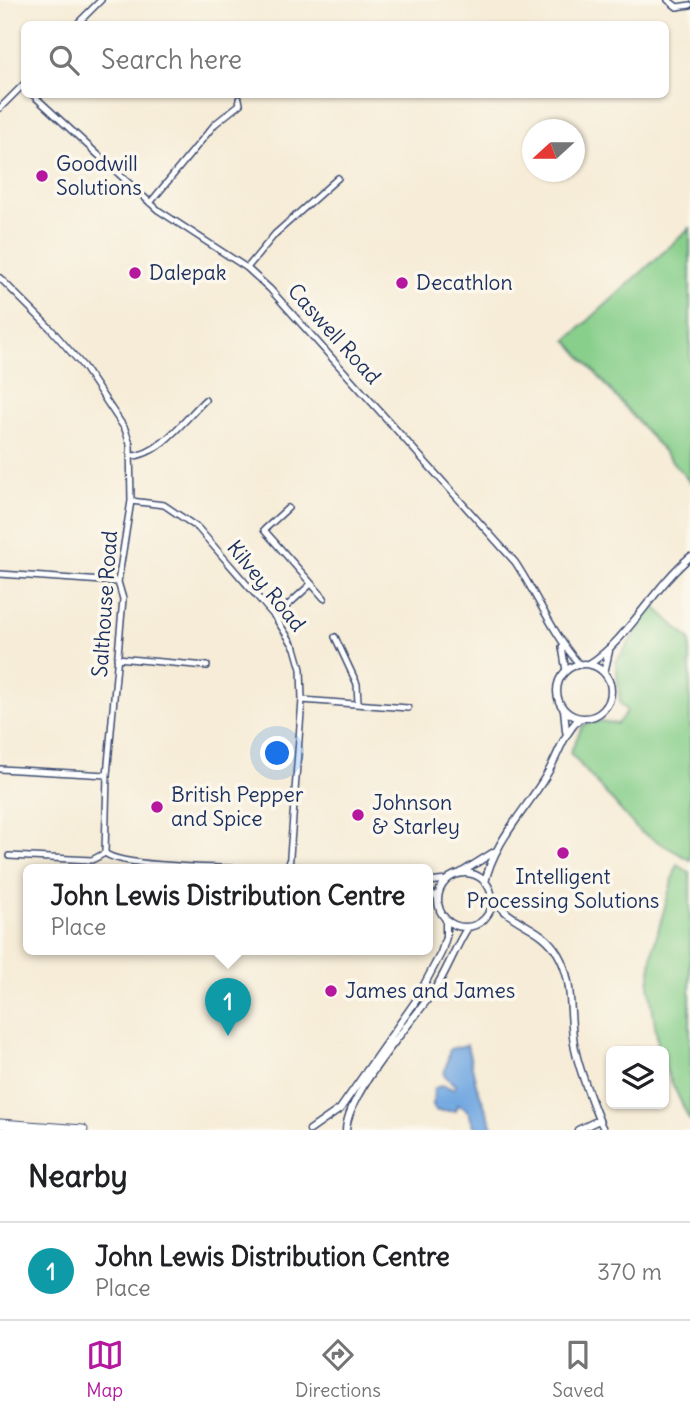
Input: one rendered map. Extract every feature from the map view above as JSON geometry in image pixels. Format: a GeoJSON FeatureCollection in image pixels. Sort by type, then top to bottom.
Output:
{"type":"FeatureCollection","features":[{"type":"Feature","properties":{"kind":"highway"},"geometry":{"type":"LineString","coordinates":[[0,1126],[20,1130]]}},
{"type":"Feature","properties":{"kind":"highway"},"geometry":{"type":"LineString","coordinates":[[0,1126],[82,1130]]}},
{"type":"Feature","properties":{"kind":"street"},"geometry":{"type":"LineString","coordinates":[[80,21],[101,0]]}},
{"type":"Feature","properties":{"kind":"street"},"geometry":{"type":"LineString","coordinates":[[668,0],[677,7],[690,5]]}},
{"type":"Feature","properties":{"kind":"street"},"geometry":{"type":"LineString","coordinates":[[0,108],[21,89]]}},
{"type":"Feature","properties":{"kind":"street","name":"Caswell Road"},"geometry":{"type":"LineString","coordinates":[[36,98],[149,203],[247,268],[313,336],[515,562],[547,612],[562,644],[579,664]]}},
{"type":"Feature","properties":{"kind":"street"},"geometry":{"type":"LineString","coordinates":[[149,203],[215,124],[240,104],[239,99]]}},
{"type":"Feature","properties":{"kind":"street"},"geometry":{"type":"LineString","coordinates":[[247,268],[275,234],[338,178]]}},
{"type":"Feature","properties":{"kind":"street","name":"Salthouse Road"},"geometry":{"type":"LineString","coordinates":[[0,278],[83,366],[121,422],[130,444],[131,501],[118,582],[123,599],[107,775],[105,853]]}},
{"type":"Feature","properties":{"kind":"street"},"geometry":{"type":"LineString","coordinates":[[131,456],[141,456],[156,447],[205,400]]}},
{"type":"Feature","properties":{"kind":"street","name":"Kilvey Road"},"geometry":{"type":"LineString","coordinates":[[131,501],[164,505],[176,510],[198,528],[275,617],[290,639],[298,659],[302,700],[288,864]]}},
{"type":"Feature","properties":{"kind":"street"},"geometry":{"type":"LineString","coordinates":[[288,508],[264,530],[324,598]]}},
{"type":"Feature","properties":{"kind":"street"},"geometry":{"type":"LineString","coordinates":[[589,664],[609,651],[642,607],[690,557]]}},
{"type":"Feature","properties":{"kind":"street"},"geometry":{"type":"LineString","coordinates":[[0,574],[118,582]]}},
{"type":"Feature","properties":{"kind":"street"},"geometry":{"type":"LineString","coordinates":[[275,617],[311,584]]}},
{"type":"Feature","properties":{"kind":"street"},"geometry":{"type":"LineString","coordinates":[[335,636],[357,684],[358,703]]}},
{"type":"Feature","properties":{"kind":"street","name":"Caswell Road"},"geometry":{"type":"LineString","coordinates":[[562,644],[566,671]]}},
{"type":"Feature","properties":{"kind":"street"},"geometry":{"type":"LineString","coordinates":[[485,883],[498,849],[549,771],[566,731],[580,718],[597,715],[607,705],[611,690],[604,673],[609,651]]}},
{"type":"Feature","properties":{"kind":"street"},"geometry":{"type":"LineString","coordinates":[[117,658],[207,666]]}},
{"type":"Feature","properties":{"kind":"street"},"geometry":{"type":"LineString","coordinates":[[566,731],[564,709],[557,694],[560,678],[579,664],[589,664],[604,673]]}},
{"type":"Feature","properties":{"kind":"street"},"geometry":{"type":"LineString","coordinates":[[302,700],[408,708]]}},
{"type":"Feature","properties":{"kind":"street"},"geometry":{"type":"LineString","coordinates":[[564,709],[580,718]]}},
{"type":"Feature","properties":{"kind":"street"},"geometry":{"type":"LineString","coordinates":[[0,769],[107,775]]}},
{"type":"Feature","properties":{"kind":"street"},"geometry":{"type":"LineString","coordinates":[[433,881],[447,880],[481,863],[498,849]]}},
{"type":"Feature","properties":{"kind":"street"},"geometry":{"type":"LineString","coordinates":[[9,856],[92,860],[105,853],[117,860],[144,864]]}},
{"type":"Feature","properties":{"kind":"street"},"geometry":{"type":"LineString","coordinates":[[457,874],[472,874],[485,883],[504,914],[540,933],[553,946],[569,983],[575,1048],[604,1130]]}},
{"type":"Feature","properties":{"kind":"street"},"geometry":{"type":"LineString","coordinates":[[438,898],[447,880]]}},
{"type":"Feature","properties":{"kind":"street"},"geometry":{"type":"LineString","coordinates":[[310,1130],[340,1109],[415,1002],[441,953],[446,937],[446,920],[438,898],[433,894]]}},
{"type":"Feature","properties":{"kind":"street"},"geometry":{"type":"LineString","coordinates":[[487,916],[491,895]]}},
{"type":"Feature","properties":{"kind":"street"},"geometry":{"type":"LineString","coordinates":[[346,1130],[349,1114],[366,1085],[436,988],[468,927],[487,916],[513,919]]}},
{"type":"Feature","properties":{"kind":"street"},"geometry":{"type":"LineString","coordinates":[[446,920],[468,927]]}},
{"type":"Feature","properties":{"kind":"street"},"geometry":{"type":"LineString","coordinates":[[578,1130],[599,1120]]}},
{"type":"Feature","properties":{"kind":"green space"},"geometry":{"type":"Polygon","coordinates":[[[690,228],[690,482],[567,340],[690,228]]]}},
{"type":"Feature","properties":{"kind":"green space"},"geometry":{"type":"Polygon","coordinates":[[[654,606],[690,640],[690,860],[639,831],[570,753],[583,725],[600,721],[617,724],[627,711],[620,703],[616,662],[654,606]]]}},
{"type":"Feature","properties":{"kind":"green space"},"geometry":{"type":"Polygon","coordinates":[[[677,864],[690,873],[690,1121],[669,1077],[669,1046],[658,1046],[649,985],[653,949],[677,864]]]}},
{"type":"Feature","properties":{"kind":"water"},"geometry":{"type":"Polygon","coordinates":[[[467,1045],[476,1084],[494,1130],[476,1130],[468,1111],[461,1106],[457,1105],[455,1111],[436,1111],[433,1106],[434,1089],[442,1085],[453,1089],[456,1086],[444,1075],[450,1049],[467,1045]]]}},
{"type":"Feature","properties":{"kind":"place","name":"Goodwill Solutions"},"geometry":{"type":"Point","coordinates":[42,176]}},
{"type":"Feature","properties":{"kind":"place","name":"Dalepak"},"geometry":{"type":"Point","coordinates":[135,273]}},
{"type":"Feature","properties":{"kind":"place","name":"Decathlon"},"geometry":{"type":"Point","coordinates":[402,283]}},
{"type":"Feature","properties":{"kind":"place","name":"British Pepper and Spice"},"geometry":{"type":"Point","coordinates":[157,807]}},
{"type":"Feature","properties":{"kind":"place","name":"Johnson & Starley"},"geometry":{"type":"Point","coordinates":[358,815]}},
{"type":"Feature","properties":{"kind":"place","name":"Intelligent Processing Solutions"},"geometry":{"type":"Point","coordinates":[563,853]}},
{"type":"Feature","properties":{"kind":"place","name":"James and James"},"geometry":{"type":"Point","coordinates":[331,991]}},
{"type":"Feature","properties":{"kind":"place","name":"John Lewis Distribution Centre"},"geometry":{"type":"Point","coordinates":[228,1036]}}]}
